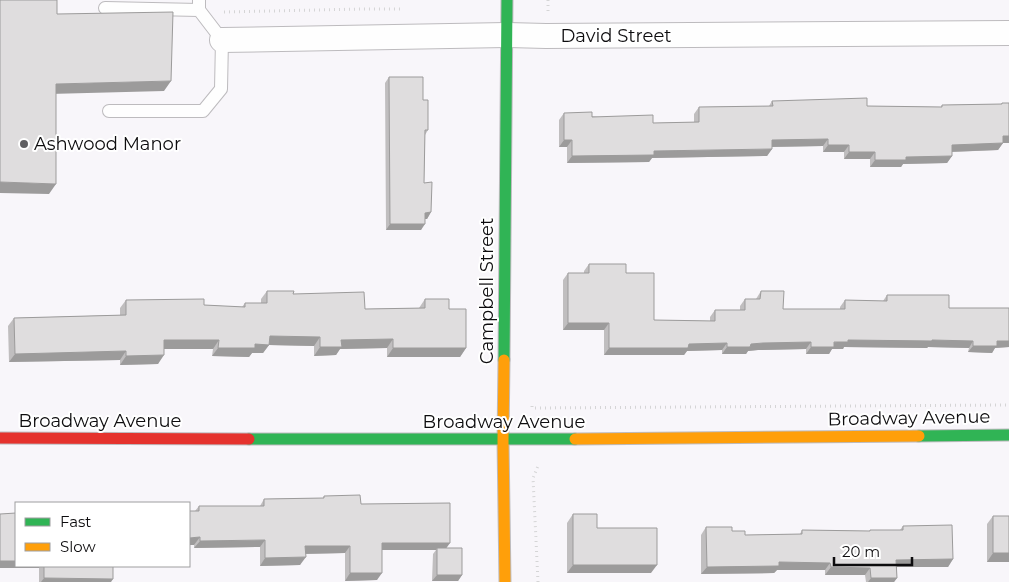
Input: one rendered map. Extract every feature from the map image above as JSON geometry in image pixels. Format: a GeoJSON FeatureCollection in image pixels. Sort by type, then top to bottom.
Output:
{"type":"FeatureCollection","features":[{"type":"Feature","properties":{"kind":"street","name":"Campbell Street"},"geometry":{"type":"LineString","coordinates":[[505,582],[503,440],[507,0]]}},
{"type":"Feature","properties":{"kind":"street","name":"David Street"},"geometry":{"type":"LineString","coordinates":[[222,40],[506,35],[1009,33]]}},
{"type":"Feature","properties":{"kind":"street","name":"Broadway Avenue"},"geometry":{"type":"LineString","coordinates":[[0,438],[503,440],[1009,435]]}},
{"type":"Feature","properties":{"kind":"lane"},"geometry":{"type":"LineString","coordinates":[[105,8],[199,5],[222,40],[220,89],[203,110],[109,111]]}},
{"type":"Feature","properties":{"kind":"path"},"geometry":{"type":"LineString","coordinates":[[532,398],[532,408],[1009,404]]}},
{"type":"Feature","properties":{"kind":"path"},"geometry":{"type":"LineString","coordinates":[[538,582],[532,478],[541,459]]}},
{"type":"Feature","properties":{"kind":"building","name":"Ashwood Manor"},"geometry":{"type":"Polygon","coordinates":[[[0,0],[57,0],[57,14],[173,12],[171,81],[56,84],[56,184],[0,182],[0,0]]]}},
{"type":"Feature","properties":{"kind":"building"},"geometry":{"type":"Polygon","coordinates":[[[389,77],[423,77],[423,100],[428,100],[428,130],[425,130],[424,183],[432,182],[431,212],[425,213],[425,224],[390,224],[389,77]]]}},
{"type":"Feature","properties":{"kind":"building"},"geometry":{"type":"Polygon","coordinates":[[[867,98],[867,106],[942,107],[942,105],[1009,103],[1009,136],[1003,136],[1003,143],[952,145],[952,156],[906,157],[906,160],[875,160],[875,152],[849,152],[849,145],[828,145],[828,139],[772,140],[772,149],[654,151],[654,155],[572,156],[572,140],[564,140],[564,113],[592,112],[592,117],[653,115],[653,123],[699,122],[699,107],[773,106],[772,101],[867,98]]]}},
{"type":"Feature","properties":{"kind":"building"},"geometry":{"type":"Polygon","coordinates":[[[589,264],[626,264],[626,273],[654,273],[654,320],[715,321],[715,310],[745,310],[745,299],[760,299],[761,291],[784,291],[783,309],[845,309],[845,300],[887,301],[887,295],[949,295],[949,308],[1009,308],[1009,341],[997,341],[997,346],[973,346],[973,341],[848,340],[848,342],[834,342],[834,347],[811,347],[811,342],[763,343],[751,344],[750,347],[727,347],[727,343],[689,344],[688,348],[609,348],[609,323],[568,323],[568,273],[589,273],[589,264]]]}},
{"type":"Feature","properties":{"kind":"building"},"geometry":{"type":"Polygon","coordinates":[[[267,291],[294,291],[293,294],[364,292],[365,309],[425,308],[425,299],[449,299],[449,309],[466,309],[466,348],[393,348],[393,339],[341,340],[342,347],[320,347],[320,337],[270,336],[269,345],[255,344],[255,348],[218,348],[219,340],[164,340],[164,355],[126,356],[126,351],[15,354],[14,318],[126,315],[126,300],[204,299],[204,305],[245,307],[245,303],[267,303],[267,291]]]}},
{"type":"Feature","properties":{"kind":"building"},"geometry":{"type":"Polygon","coordinates":[[[360,495],[361,504],[450,503],[450,543],[382,543],[382,573],[350,573],[350,546],[305,546],[306,557],[265,558],[265,540],[200,541],[200,537],[190,538],[190,511],[199,511],[199,506],[264,506],[264,499],[324,498],[324,496],[360,495]]]}},
{"type":"Feature","properties":{"kind":"building"},"geometry":{"type":"Polygon","coordinates":[[[15,513],[15,561],[0,561],[0,514],[15,513]]]}},
{"type":"Feature","properties":{"kind":"building"},"geometry":{"type":"Polygon","coordinates":[[[573,514],[597,514],[597,528],[657,528],[657,565],[573,565],[573,514]]]}},
{"type":"Feature","properties":{"kind":"building"},"geometry":{"type":"Polygon","coordinates":[[[993,516],[1009,516],[1009,553],[993,553],[993,516]]]}},
{"type":"Feature","properties":{"kind":"building"},"geometry":{"type":"Polygon","coordinates":[[[952,525],[953,559],[896,560],[897,578],[871,578],[870,568],[831,567],[830,563],[779,562],[779,566],[707,567],[706,527],[732,527],[732,531],[745,531],[745,535],[802,534],[802,530],[903,530],[903,526],[952,525]]]}},
{"type":"Feature","properties":{"kind":"building"},"geometry":{"type":"Polygon","coordinates":[[[437,548],[462,548],[462,575],[437,575],[437,548]]]}},
{"type":"Feature","properties":{"kind":"building"},"geometry":{"type":"Polygon","coordinates":[[[44,567],[113,567],[113,579],[44,578],[44,567]]]}},
{"type":"Feature","properties":{"kind":"traffic: fast"},"geometry":{"type":"LineString","coordinates":[[504,360],[507,0]]}},
{"type":"Feature","properties":{"kind":"traffic: fast"},"geometry":{"type":"LineString","coordinates":[[919,436],[1009,435]]}},
{"type":"Feature","properties":{"kind":"traffic: fast"},"geometry":{"type":"LineString","coordinates":[[249,439],[575,439]]}},
{"type":"Feature","properties":{"kind":"traffic: slow"},"geometry":{"type":"LineString","coordinates":[[504,360],[505,582]]}},
{"type":"Feature","properties":{"kind":"traffic: slow"},"geometry":{"type":"LineString","coordinates":[[575,439],[919,436]]}},
{"type":"Feature","properties":{"kind":"traffic: jam"},"geometry":{"type":"LineString","coordinates":[[0,438],[249,439]]}},
{"type":"Feature","properties":{"kind":"place","name":"Ashwood Manor"},"geometry":{"type":"Point","coordinates":[24,144]}}]}
